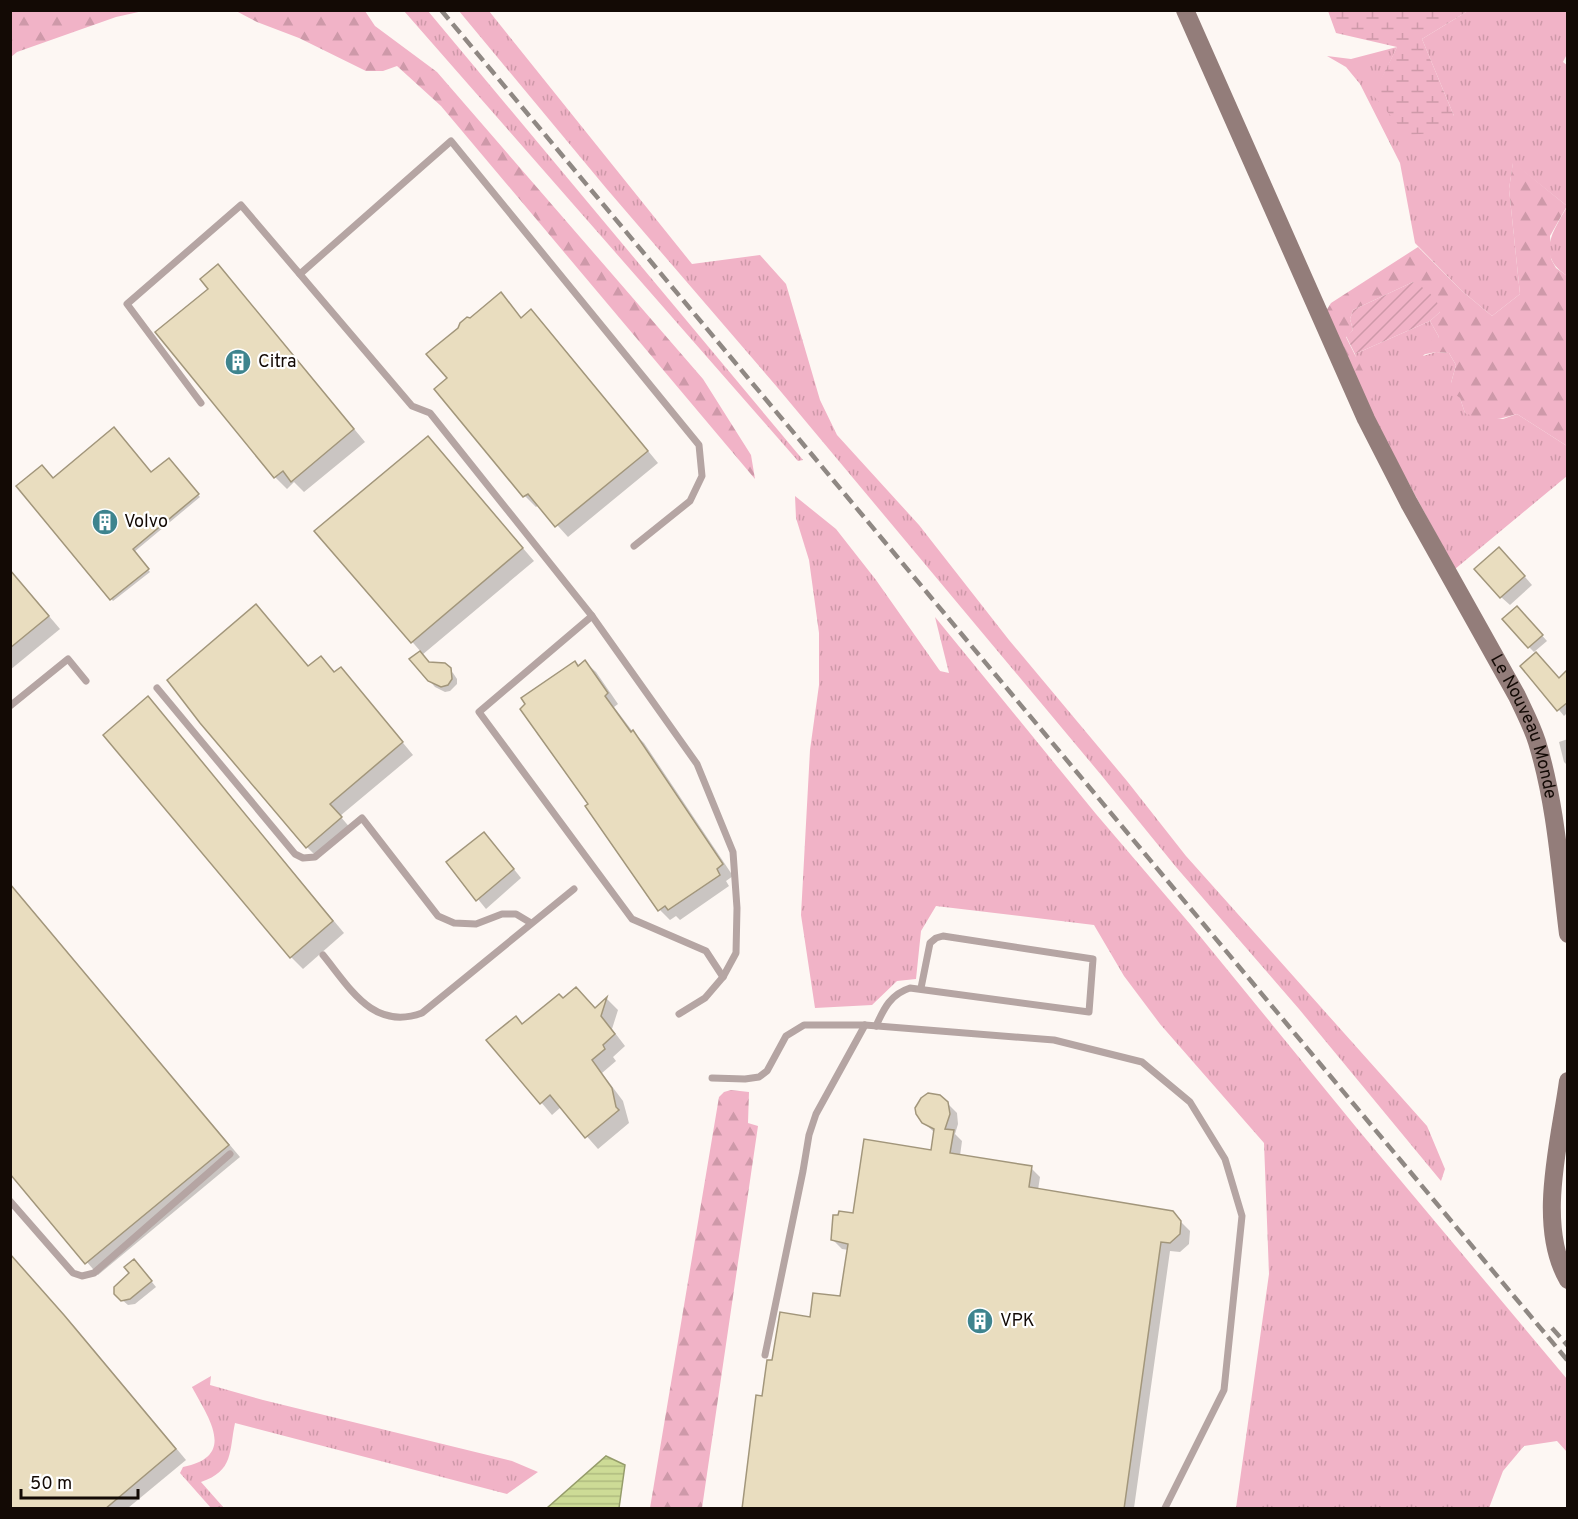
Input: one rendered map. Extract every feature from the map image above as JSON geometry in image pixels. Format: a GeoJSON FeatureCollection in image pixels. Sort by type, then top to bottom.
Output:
{"type":"FeatureCollection","features":[{"type":"Feature","properties":{"kind":"street","name":"Le Nouveau Monde"},"geometry":{"type":"LineString","coordinates":[[1185,10],[1366,419],[1409,502],[1517,696],[1536,741],[1550,797],[1568,934]]}},
{"type":"Feature","properties":{"kind":"street"},"geometry":{"type":"LineString","coordinates":[[1568,1081],[1554,1186],[1551,1228],[1556,1251],[1568,1280]]}},
{"type":"Feature","properties":{"kind":"lane"},"geometry":{"type":"LineString","coordinates":[[300,274],[452,141],[699,445],[702,476],[690,501],[634,546]]}},
{"type":"Feature","properties":{"kind":"lane"},"geometry":{"type":"LineString","coordinates":[[201,403],[127,304],[241,205],[412,406],[430,413],[592,616],[697,764],[733,852],[737,908],[736,953],[723,977],[705,998],[679,1014]]}},
{"type":"Feature","properties":{"kind":"lane"},"geometry":{"type":"LineString","coordinates":[[592,616],[479,712],[632,919],[706,951],[723,977]]}},
{"type":"Feature","properties":{"kind":"lane"},"geometry":{"type":"LineString","coordinates":[[10,706],[68,659],[86,681]]}},
{"type":"Feature","properties":{"kind":"lane"},"geometry":{"type":"LineString","coordinates":[[157,688],[295,854],[303,858],[315,857],[362,818],[438,916],[454,923],[476,924],[502,914],[516,914],[531,922]]}},
{"type":"Feature","properties":{"kind":"lane"},"geometry":{"type":"LineString","coordinates":[[323,955],[357,997],[371,1009],[388,1017],[407,1019],[422,1013],[531,922],[574,890]]}},
{"type":"Feature","properties":{"kind":"lane"},"geometry":{"type":"LineString","coordinates":[[876,1026],[892,998],[905,990],[921,988],[1089,1012],[1093,959],[943,936],[930,943],[921,988]]}},
{"type":"Feature","properties":{"kind":"lane"},"geometry":{"type":"LineString","coordinates":[[712,1078],[759,1077],[766,1071],[786,1036],[804,1025],[865,1025],[1054,1040],[1142,1062],[1190,1102],[1226,1159],[1242,1216],[1224,1390],[1165,1509]]}},
{"type":"Feature","properties":{"kind":"lane"},"geometry":{"type":"LineString","coordinates":[[765,1355],[809,1135],[816,1114],[865,1025]]}},
{"type":"Feature","properties":{"kind":"lane"},"geometry":{"type":"LineString","coordinates":[[10,1201],[73,1273],[82,1276],[94,1273],[230,1155]]}},
{"type":"Feature","properties":{"kind":"green space"},"geometry":{"type":"Polygon","coordinates":[[[11,10],[143,11],[116,17],[17,52],[11,57],[11,10]]]}},
{"type":"Feature","properties":{"kind":"green space"},"geometry":{"type":"Polygon","coordinates":[[[236,11],[365,11],[375,26],[437,72],[703,379],[751,455],[755,479],[441,106],[397,66],[383,71],[366,71],[299,38],[257,22],[236,11]]]}},
{"type":"Feature","properties":{"kind":"green space"},"geometry":{"type":"Polygon","coordinates":[[[404,11],[428,11],[803,460],[798,461],[404,11]]]}},
{"type":"Feature","properties":{"kind":"green space"},"geometry":{"type":"Polygon","coordinates":[[[459,11],[489,11],[692,264],[760,255],[786,284],[820,400],[837,435],[919,525],[1009,640],[1127,781],[1186,856],[1427,1126],[1445,1169],[1441,1181],[1299,1009],[1176,867],[777,387],[606,188],[459,11]]]}},
{"type":"Feature","properties":{"kind":"green space"},"geometry":{"type":"Polygon","coordinates":[[[1328,11],[1468,11],[1422,39],[1454,116],[1434,133],[1407,135],[1373,95],[1397,47],[1336,33],[1328,11]]]}},
{"type":"Feature","properties":{"kind":"green space"},"geometry":{"type":"Polygon","coordinates":[[[1468,11],[1567,11],[1567,54],[1563,62],[1568,66],[1567,206],[1513,163],[1509,189],[1520,294],[1492,316],[1462,291],[1415,243],[1400,163],[1360,84],[1346,67],[1327,56],[1351,59],[1397,47],[1374,95],[1454,116],[1422,39],[1468,11]]]}},
{"type":"Feature","properties":{"kind":"green space"},"geometry":{"type":"Polygon","coordinates":[[[1513,162],[1567,206],[1550,236],[1551,259],[1556,268],[1567,276],[1567,446],[1517,414],[1491,419],[1478,418],[1465,413],[1460,398],[1447,388],[1451,383],[1456,365],[1449,353],[1436,352],[1421,355],[1420,349],[1424,345],[1439,337],[1430,321],[1440,312],[1413,282],[1353,310],[1350,319],[1353,330],[1346,337],[1375,395],[1367,403],[1326,311],[1331,303],[1418,247],[1462,291],[1492,316],[1520,294],[1509,189],[1513,162]]]}},
{"type":"Feature","properties":{"kind":"green space"},"geometry":{"type":"Polygon","coordinates":[[[1567,207],[1567,276],[1557,268],[1549,252],[1552,235],[1567,207]]]}},
{"type":"Feature","properties":{"kind":"green space"},"geometry":{"type":"Polygon","coordinates":[[[1413,282],[1427,290],[1437,302],[1440,312],[1430,321],[1355,354],[1346,336],[1353,330],[1350,319],[1353,310],[1413,282]]]}},
{"type":"Feature","properties":{"kind":"green space"},"geometry":{"type":"Polygon","coordinates":[[[1430,321],[1439,337],[1423,356],[1436,352],[1449,353],[1456,365],[1451,383],[1460,398],[1465,413],[1503,419],[1517,414],[1567,446],[1567,476],[1455,569],[1367,403],[1355,354],[1430,321]]]}},
{"type":"Feature","properties":{"kind":"green space"},"geometry":{"type":"Polygon","coordinates":[[[795,496],[836,529],[876,580],[940,671],[949,673],[935,617],[1096,814],[1567,1379],[1567,1452],[1557,1441],[1524,1446],[1503,1471],[1489,1508],[1236,1508],[1269,1274],[1264,1143],[1160,1024],[1124,976],[1094,925],[936,906],[921,931],[916,979],[897,981],[872,1005],[815,1008],[801,915],[810,750],[819,685],[819,633],[809,560],[796,518],[795,496]]]}},
{"type":"Feature","properties":{"kind":"green space"},"geometry":{"type":"Polygon","coordinates":[[[731,1090],[749,1092],[748,1123],[758,1126],[702,1508],[650,1508],[719,1097],[731,1090]]]}},
{"type":"Feature","properties":{"kind":"green space"},"geometry":{"type":"Polygon","coordinates":[[[211,1376],[210,1385],[512,1461],[538,1472],[507,1494],[235,1423],[225,1466],[212,1477],[201,1482],[224,1508],[211,1508],[180,1473],[183,1467],[200,1462],[210,1454],[214,1445],[211,1423],[192,1387],[211,1376]]]}},
{"type":"Feature","properties":{"kind":"shaded area"},"geometry":{"type":"Polygon","coordinates":[[[606,1456],[625,1465],[619,1508],[547,1508],[606,1456]]]}},
{"type":"Feature","properties":{"kind":"building","name":"Citra"},"geometry":{"type":"Polygon","coordinates":[[[218,264],[354,429],[291,482],[283,471],[274,478],[155,332],[208,289],[200,279],[218,264]]]}},
{"type":"Feature","properties":{"kind":"building"},"geometry":{"type":"Polygon","coordinates":[[[501,292],[521,318],[531,309],[648,451],[555,527],[528,494],[523,497],[434,389],[447,378],[426,354],[458,328],[467,317],[470,318],[501,292]]]}},
{"type":"Feature","properties":{"kind":"building","name":"Volvo"},"geometry":{"type":"Polygon","coordinates":[[[114,427],[151,472],[169,458],[199,494],[133,549],[149,569],[110,600],[16,486],[42,465],[53,478],[114,427]]]}},
{"type":"Feature","properties":{"kind":"building"},"geometry":{"type":"Polygon","coordinates":[[[428,436],[523,548],[411,643],[314,531],[428,436]]]}},
{"type":"Feature","properties":{"kind":"building"},"geometry":{"type":"Polygon","coordinates":[[[1499,547],[1525,576],[1500,598],[1474,569],[1499,547]]]}},
{"type":"Feature","properties":{"kind":"building"},"geometry":{"type":"Polygon","coordinates":[[[10,570],[49,616],[10,648],[10,570]]]}},
{"type":"Feature","properties":{"kind":"building"},"geometry":{"type":"Polygon","coordinates":[[[256,604],[308,666],[321,656],[334,672],[341,667],[403,742],[330,804],[342,817],[306,848],[200,723],[167,680],[256,604]]]}},
{"type":"Feature","properties":{"kind":"building"},"geometry":{"type":"Polygon","coordinates":[[[1517,606],[1543,635],[1528,648],[1502,619],[1517,606]]]}},
{"type":"Feature","properties":{"kind":"building"},"geometry":{"type":"Polygon","coordinates":[[[420,651],[429,662],[445,663],[451,668],[452,679],[448,685],[441,687],[428,681],[409,659],[420,651]]]}},
{"type":"Feature","properties":{"kind":"building"},"geometry":{"type":"Polygon","coordinates":[[[1536,652],[1559,678],[1568,669],[1568,702],[1557,711],[1520,666],[1536,652]]]}},
{"type":"Feature","properties":{"kind":"building"},"geometry":{"type":"Polygon","coordinates":[[[585,660],[608,693],[605,696],[631,732],[633,730],[723,864],[717,869],[720,875],[668,910],[665,906],[658,911],[585,806],[588,804],[520,709],[525,704],[521,698],[575,661],[578,666],[585,660]]]}},
{"type":"Feature","properties":{"kind":"building"},"geometry":{"type":"Polygon","coordinates":[[[148,696],[333,921],[290,958],[103,735],[148,696]]]}},
{"type":"Feature","properties":{"kind":"building"},"geometry":{"type":"Polygon","coordinates":[[[484,832],[514,869],[476,901],[446,862],[484,832]]]}},
{"type":"Feature","properties":{"kind":"building"},"geometry":{"type":"Polygon","coordinates":[[[10,884],[229,1145],[85,1264],[10,1174],[10,884]]]}},
{"type":"Feature","properties":{"kind":"building"},"geometry":{"type":"Polygon","coordinates":[[[576,987],[595,1008],[607,997],[601,1016],[615,1034],[603,1045],[605,1049],[592,1060],[612,1088],[616,1107],[619,1110],[585,1138],[550,1095],[540,1104],[486,1040],[516,1016],[522,1024],[559,994],[563,998],[576,987]]]}},
{"type":"Feature","properties":{"kind":"building","name":"VPK"},"geometry":{"type":"Polygon","coordinates":[[[928,1093],[940,1095],[948,1102],[950,1114],[945,1129],[954,1130],[950,1153],[1032,1166],[1029,1187],[1173,1211],[1181,1221],[1180,1234],[1170,1243],[1161,1242],[1124,1509],[742,1509],[756,1395],[762,1396],[767,1360],[772,1360],[780,1312],[810,1317],[813,1293],[840,1296],[848,1244],[831,1240],[833,1215],[838,1215],[839,1211],[853,1213],[864,1139],[931,1150],[934,1129],[922,1123],[915,1108],[921,1098],[928,1093]]]}},
{"type":"Feature","properties":{"kind":"building"},"geometry":{"type":"Polygon","coordinates":[[[10,1254],[176,1449],[105,1509],[10,1509],[10,1254]]]}},
{"type":"Feature","properties":{"kind":"building"},"geometry":{"type":"Polygon","coordinates":[[[134,1259],[152,1281],[130,1299],[121,1301],[114,1294],[114,1287],[129,1273],[124,1267],[134,1259]]]}},
{"type":"Feature","properties":{"kind":"railway"},"geometry":{"type":"LineString","coordinates":[[441,10],[1568,1361]]}},
{"type":"Feature","properties":{"kind":"railway"},"geometry":{"type":"LineString","coordinates":[[1552,1328],[1568,1346]]}},
{"type":"Feature","properties":{"kind":"place","name":"Citra"},"geometry":{"type":"Point","coordinates":[238,362]}},
{"type":"Feature","properties":{"kind":"place","name":"Volvo"},"geometry":{"type":"Point","coordinates":[105,522]}},
{"type":"Feature","properties":{"kind":"place","name":"VPK"},"geometry":{"type":"Point","coordinates":[980,1321]}}]}
